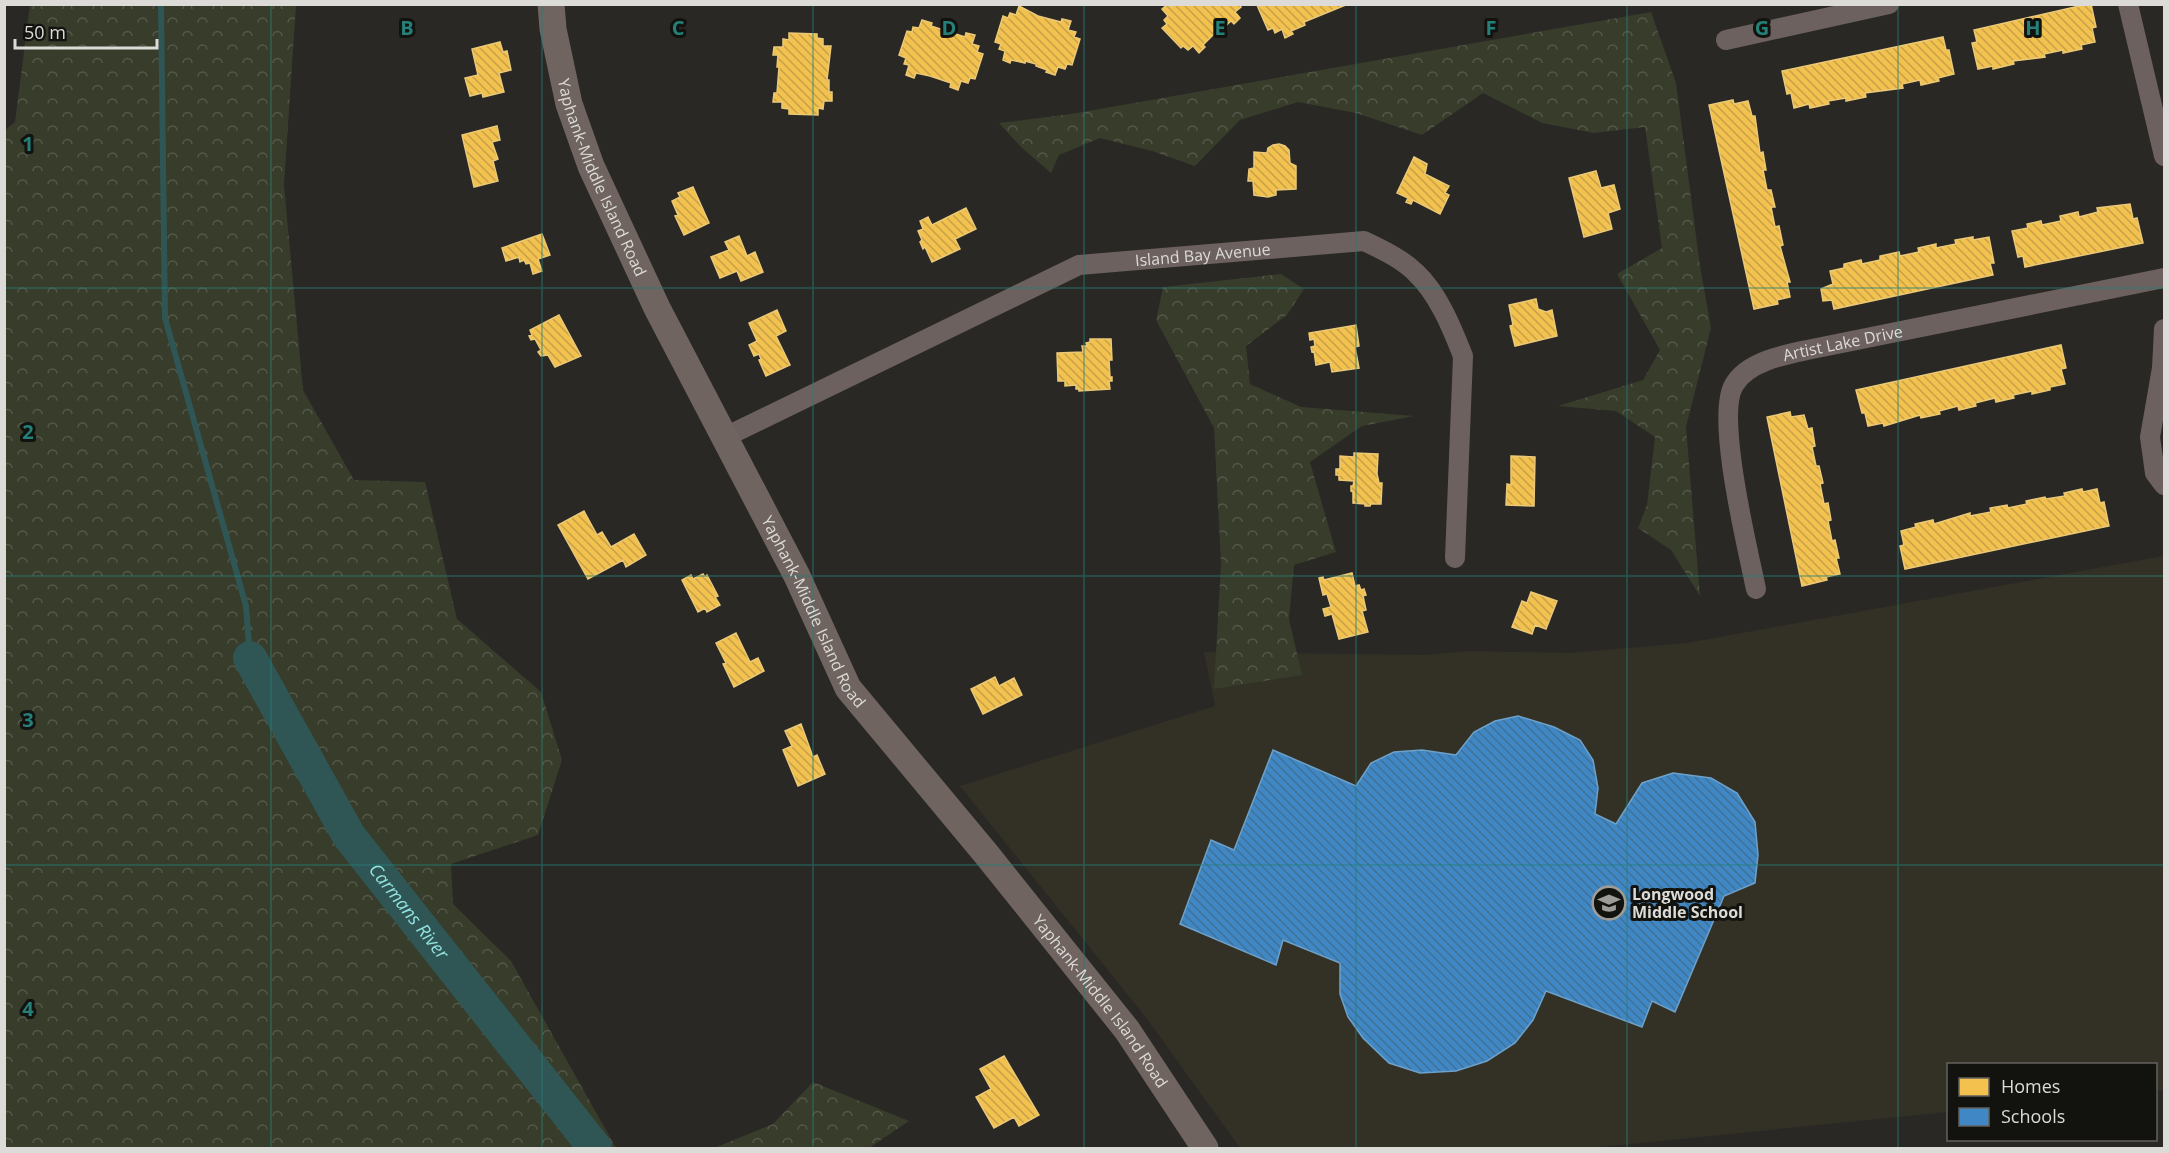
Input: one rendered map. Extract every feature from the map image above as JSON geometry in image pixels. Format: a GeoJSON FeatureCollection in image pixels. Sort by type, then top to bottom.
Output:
{"type":"FeatureCollection","features":[{"type":"Feature","properties":{"kind":"main road","name":"Yaphank-Middle Island Road"},"geometry":{"type":"LineString","coordinates":[[551,4],[570,104],[591,166],[651,298],[797,576],[848,688],[987,855],[1127,1030],[1205,1149]]}},
{"type":"Feature","properties":{"kind":"street"},"geometry":{"type":"LineString","coordinates":[[556,38],[567,4]]}},
{"type":"Feature","properties":{"kind":"street"},"geometry":{"type":"LineString","coordinates":[[1726,40],[1889,4]]}},
{"type":"Feature","properties":{"kind":"street"},"geometry":{"type":"LineString","coordinates":[[2128,4],[2164,156]]}},
{"type":"Feature","properties":{"kind":"street","name":"Island Bay Avenue"},"geometry":{"type":"LineString","coordinates":[[723,438],[1079,265],[1364,241],[1415,271],[1431,292],[1463,356],[1455,558]]}},
{"type":"Feature","properties":{"kind":"street","name":"Artist Lake Drive"},"geometry":{"type":"LineString","coordinates":[[1756,589],[1731,457],[1727,413],[1733,385],[1750,368],[1800,351],[2164,278]]}},
{"type":"Feature","properties":{"kind":"street"},"geometry":{"type":"LineString","coordinates":[[2164,329],[2162,368],[2150,437],[2155,473],[2164,485]]}},
{"type":"Feature","properties":{"kind":"shaded area","name":"Longwood Middle School"},"geometry":{"type":"Polygon","coordinates":[[[2164,556],[2164,1090],[2157,1091],[2157,1063],[1947,1063],[1947,1112],[1590,1148],[1240,1148],[1148,1020],[960,786],[1215,706],[1204,652],[1425,655],[1468,651],[1570,653],[1687,643],[2164,556]]]}},
{"type":"Feature","properties":{"kind":"green space"},"geometry":{"type":"Polygon","coordinates":[[[30,5],[296,5],[284,185],[303,390],[354,480],[425,482],[457,619],[541,692],[562,760],[538,835],[451,864],[453,904],[511,961],[616,1148],[5,1148],[4,131],[15,122],[30,5]]]}},
{"type":"Feature","properties":{"kind":"green space"},"geometry":{"type":"Polygon","coordinates":[[[1651,12],[1676,83],[1700,266],[1711,328],[1686,427],[1700,596],[1671,550],[1638,528],[1647,505],[1655,437],[1616,411],[1558,406],[1643,380],[1660,350],[1617,274],[1662,248],[1645,127],[1594,133],[1542,123],[1483,93],[1422,135],[1356,113],[1298,102],[1240,120],[1195,166],[1152,151],[1100,138],[1059,155],[1051,173],[1021,147],[999,123],[1071,114],[1651,12]]]}},
{"type":"Feature","properties":{"kind":"green space"},"geometry":{"type":"Polygon","coordinates":[[[1281,274],[1304,289],[1287,315],[1246,346],[1250,384],[1301,407],[1414,416],[1362,426],[1310,462],[1336,552],[1294,565],[1289,619],[1302,675],[1214,689],[1221,564],[1214,428],[1156,320],[1163,287],[1281,274]]]}},
{"type":"Feature","properties":{"kind":"green space"},"geometry":{"type":"Polygon","coordinates":[[[813,1082],[909,1121],[869,1148],[714,1148],[773,1124],[813,1082]]]}},
{"type":"Feature","properties":{"kind":"building: Homes"},"geometry":{"type":"Polygon","coordinates":[[[1168,4],[1172,7],[1174,4],[1239,4],[1241,7],[1235,12],[1240,18],[1234,24],[1231,21],[1222,29],[1220,28],[1203,45],[1205,47],[1199,53],[1193,46],[1188,50],[1183,46],[1181,48],[1162,28],[1167,24],[1164,20],[1168,16],[1162,9],[1168,4]]]}},
{"type":"Feature","properties":{"kind":"building: Homes"},"geometry":{"type":"Polygon","coordinates":[[[1348,4],[1304,22],[1305,25],[1291,31],[1293,34],[1285,38],[1282,29],[1275,33],[1273,28],[1268,30],[1257,5],[1348,4]]]}},
{"type":"Feature","properties":{"kind":"building: Homes"},"geometry":{"type":"Polygon","coordinates":[[[2091,4],[2096,27],[2092,28],[2095,42],[2081,45],[2082,49],[2044,54],[2045,57],[2013,61],[2014,64],[1993,69],[1993,66],[1978,69],[1972,43],[1977,42],[1974,30],[2091,4]]]}},
{"type":"Feature","properties":{"kind":"building: Homes"},"geometry":{"type":"Polygon","coordinates":[[[1019,6],[1038,16],[1061,22],[1062,19],[1071,21],[1068,30],[1076,32],[1074,37],[1080,39],[1072,65],[1067,64],[1065,69],[1058,67],[1055,75],[1046,72],[1047,70],[1036,64],[1011,60],[1010,63],[1003,60],[1005,51],[999,49],[1001,44],[995,42],[1003,16],[1008,18],[1010,13],[1016,15],[1019,6]]]}},
{"type":"Feature","properties":{"kind":"building: Homes"},"geometry":{"type":"Polygon","coordinates":[[[922,20],[932,23],[931,26],[965,37],[966,33],[975,35],[972,44],[979,46],[977,52],[983,54],[975,79],[970,78],[968,83],[961,81],[958,90],[950,87],[951,83],[930,76],[916,73],[914,78],[906,75],[909,65],[904,64],[906,58],[899,55],[907,31],[912,32],[913,27],[919,28],[922,20]]]}},
{"type":"Feature","properties":{"kind":"building: Homes"},"geometry":{"type":"Polygon","coordinates":[[[789,33],[817,34],[817,38],[823,39],[823,46],[831,46],[827,80],[829,80],[829,92],[832,92],[832,101],[824,101],[823,109],[818,108],[818,115],[789,114],[789,109],[782,108],[782,102],[773,102],[774,93],[777,93],[779,67],[777,67],[778,55],[773,55],[774,47],[783,47],[783,39],[789,40],[789,33]]]}},
{"type":"Feature","properties":{"kind":"building: Homes"},"geometry":{"type":"Polygon","coordinates":[[[1943,37],[1946,50],[1949,50],[1954,74],[1938,78],[1939,81],[1921,85],[1920,80],[1902,84],[1903,88],[1865,93],[1866,97],[1846,101],[1846,98],[1828,101],[1829,104],[1810,108],[1809,104],[1794,108],[1791,93],[1787,94],[1782,71],[1943,37]]]}},
{"type":"Feature","properties":{"kind":"building: Homes"},"geometry":{"type":"Polygon","coordinates":[[[500,42],[503,52],[507,51],[511,70],[499,73],[504,92],[483,97],[482,93],[470,96],[465,78],[478,75],[472,49],[500,42]]]}},
{"type":"Feature","properties":{"kind":"building: Homes"},"geometry":{"type":"Polygon","coordinates":[[[1733,100],[1734,104],[1748,101],[1752,116],[1755,116],[1760,153],[1763,152],[1766,170],[1763,170],[1767,190],[1771,190],[1775,207],[1771,207],[1775,227],[1779,226],[1783,245],[1780,246],[1790,282],[1787,282],[1790,297],[1777,300],[1778,304],[1754,309],[1709,105],[1733,100]]]}},
{"type":"Feature","properties":{"kind":"building: Homes"},"geometry":{"type":"Polygon","coordinates":[[[497,126],[500,140],[492,142],[498,159],[493,161],[498,181],[474,187],[462,135],[497,126]]]}},
{"type":"Feature","properties":{"kind":"building: Homes"},"geometry":{"type":"Polygon","coordinates":[[[1279,144],[1289,150],[1290,163],[1296,166],[1296,189],[1276,190],[1276,195],[1268,197],[1254,195],[1253,181],[1248,181],[1249,169],[1254,168],[1254,152],[1267,153],[1268,148],[1279,144]]]}},
{"type":"Feature","properties":{"kind":"building: Homes"},"geometry":{"type":"Polygon","coordinates":[[[1414,157],[1427,164],[1425,174],[1449,186],[1445,193],[1449,195],[1440,214],[1413,200],[1411,204],[1406,202],[1408,198],[1397,193],[1414,157]]]}},
{"type":"Feature","properties":{"kind":"building: Homes"},"geometry":{"type":"Polygon","coordinates":[[[1596,171],[1601,188],[1614,185],[1620,209],[1608,213],[1612,229],[1584,237],[1569,178],[1596,171]]]}},
{"type":"Feature","properties":{"kind":"building: Homes"},"geometry":{"type":"Polygon","coordinates":[[[693,187],[709,223],[684,235],[675,216],[678,215],[672,201],[680,197],[678,193],[693,187]]]}},
{"type":"Feature","properties":{"kind":"building: Homes"},"geometry":{"type":"Polygon","coordinates":[[[2130,204],[2133,219],[2137,218],[2143,243],[2025,267],[2023,256],[2018,257],[2012,231],[2028,228],[2027,224],[2041,221],[2042,225],[2061,221],[2060,216],[2078,212],[2079,217],[2098,212],[2097,208],[2130,204]]]}},
{"type":"Feature","properties":{"kind":"building: Homes"},"geometry":{"type":"Polygon","coordinates":[[[966,208],[976,229],[955,239],[960,249],[932,262],[920,242],[922,240],[918,231],[923,229],[920,221],[928,217],[932,225],[966,208]]]}},
{"type":"Feature","properties":{"kind":"building: Homes"},"geometry":{"type":"Polygon","coordinates":[[[542,234],[550,255],[538,259],[542,271],[533,274],[530,263],[526,264],[524,260],[520,262],[519,257],[506,261],[502,248],[542,234]]]}},
{"type":"Feature","properties":{"kind":"building: Homes"},"geometry":{"type":"Polygon","coordinates":[[[739,236],[747,256],[755,252],[763,272],[741,281],[737,271],[720,278],[711,257],[729,250],[725,242],[739,236]]]}},
{"type":"Feature","properties":{"kind":"building: Homes"},"geometry":{"type":"Polygon","coordinates":[[[1973,237],[1973,240],[1989,237],[1994,263],[1990,263],[1993,275],[1834,309],[1832,300],[1823,301],[1821,289],[1833,284],[1830,271],[1844,268],[1844,264],[1861,260],[1862,264],[1880,260],[1880,256],[1899,252],[1900,256],[1919,252],[1918,248],[1936,244],[1936,248],[1956,244],[1955,240],[1973,237]]]}},
{"type":"Feature","properties":{"kind":"building: Homes"},"geometry":{"type":"Polygon","coordinates":[[[1536,299],[1538,309],[1546,312],[1552,310],[1557,336],[1515,346],[1510,326],[1513,325],[1509,305],[1536,299]]]}},
{"type":"Feature","properties":{"kind":"building: Homes"},"geometry":{"type":"Polygon","coordinates":[[[777,310],[786,331],[776,336],[790,365],[766,376],[759,360],[761,359],[759,354],[754,356],[749,345],[757,341],[749,323],[777,310]]]}},
{"type":"Feature","properties":{"kind":"building: Homes"},"geometry":{"type":"Polygon","coordinates":[[[559,315],[581,356],[555,367],[548,355],[541,356],[538,352],[541,350],[535,339],[531,340],[529,336],[532,335],[530,330],[559,315]]]}},
{"type":"Feature","properties":{"kind":"building: Homes"},"geometry":{"type":"Polygon","coordinates":[[[1356,325],[1359,346],[1355,347],[1359,368],[1332,372],[1330,362],[1316,365],[1314,351],[1312,352],[1311,347],[1315,346],[1314,339],[1310,340],[1309,333],[1356,325]]]}},
{"type":"Feature","properties":{"kind":"building: Homes"},"geometry":{"type":"Polygon","coordinates":[[[1090,339],[1111,339],[1112,360],[1109,360],[1112,381],[1109,381],[1110,389],[1079,391],[1076,385],[1065,386],[1065,381],[1058,381],[1057,353],[1083,352],[1082,346],[1087,346],[1086,343],[1090,342],[1090,339]]]}},
{"type":"Feature","properties":{"kind":"building: Homes"},"geometry":{"type":"Polygon","coordinates":[[[2061,345],[2066,368],[2061,369],[2065,384],[2050,387],[2050,390],[2013,395],[2014,398],[1996,402],[1995,398],[1959,410],[1958,406],[1939,411],[1940,414],[1921,418],[1920,415],[1884,426],[1883,423],[1868,426],[1865,413],[1862,413],[1856,390],[2061,345]]]}},
{"type":"Feature","properties":{"kind":"building: Homes"},"geometry":{"type":"Polygon","coordinates":[[[1790,412],[1791,417],[1804,415],[1808,429],[1812,428],[1815,446],[1812,447],[1823,483],[1820,484],[1824,504],[1828,503],[1831,520],[1828,521],[1832,541],[1835,540],[1839,558],[1836,558],[1840,574],[1826,577],[1827,580],[1802,586],[1767,417],[1790,412]]]}},
{"type":"Feature","properties":{"kind":"building: Homes"},"geometry":{"type":"Polygon","coordinates":[[[1354,453],[1378,454],[1377,474],[1379,483],[1382,483],[1381,504],[1365,506],[1365,504],[1353,503],[1351,486],[1354,481],[1339,480],[1339,475],[1336,475],[1336,469],[1340,469],[1340,456],[1354,457],[1354,453]]]}},
{"type":"Feature","properties":{"kind":"building: Homes"},"geometry":{"type":"Polygon","coordinates":[[[1511,456],[1535,457],[1534,506],[1506,505],[1507,484],[1511,485],[1511,456]]]}},
{"type":"Feature","properties":{"kind":"building: Homes"},"geometry":{"type":"Polygon","coordinates":[[[2082,489],[2083,492],[2097,489],[2100,503],[2104,502],[2109,526],[1905,569],[1900,546],[1904,545],[1901,531],[1916,527],[1915,524],[1933,520],[1934,524],[1970,513],[1970,516],[1991,512],[1990,508],[2007,505],[2008,508],[2045,497],[2046,499],[2065,496],[2064,493],[2082,489]]]}},
{"type":"Feature","properties":{"kind":"building: Homes"},"geometry":{"type":"Polygon","coordinates":[[[584,511],[597,535],[602,532],[611,547],[634,534],[646,555],[626,567],[623,560],[588,579],[558,525],[584,511]]]}},
{"type":"Feature","properties":{"kind":"building: Homes"},"geometry":{"type":"Polygon","coordinates":[[[1352,573],[1355,586],[1359,585],[1361,590],[1364,589],[1366,595],[1363,596],[1366,610],[1362,611],[1368,632],[1339,639],[1332,614],[1325,616],[1323,609],[1331,607],[1327,594],[1323,595],[1319,578],[1323,577],[1324,580],[1352,573]]]}},
{"type":"Feature","properties":{"kind":"building: Homes"},"geometry":{"type":"Polygon","coordinates":[[[703,574],[705,577],[707,575],[720,605],[707,612],[705,608],[698,612],[682,580],[691,575],[693,579],[703,574]]]}},
{"type":"Feature","properties":{"kind":"building: Homes"},"geometry":{"type":"Polygon","coordinates":[[[1531,592],[1557,601],[1546,629],[1535,625],[1532,634],[1512,627],[1522,601],[1527,603],[1531,592]]]}},
{"type":"Feature","properties":{"kind":"building: Homes"},"geometry":{"type":"Polygon","coordinates":[[[736,633],[750,662],[758,658],[764,671],[734,687],[716,643],[736,633]]]}},
{"type":"Feature","properties":{"kind":"building: Homes"},"geometry":{"type":"Polygon","coordinates":[[[995,677],[999,686],[1014,678],[1022,695],[983,714],[971,689],[995,677]]]}},
{"type":"Feature","properties":{"kind":"building: Homes"},"geometry":{"type":"Polygon","coordinates":[[[801,724],[813,757],[817,755],[825,774],[798,786],[783,750],[792,746],[785,731],[801,724]]]}},
{"type":"Feature","properties":{"kind":"building: Homes"},"geometry":{"type":"Polygon","coordinates":[[[1004,1056],[1039,1115],[1019,1126],[1014,1117],[994,1128],[976,1097],[991,1089],[980,1069],[1004,1056]]]}},
{"type":"Feature","properties":{"kind":"building: Schools"},"geometry":{"type":"Polygon","coordinates":[[[1518,716],[1554,727],[1580,740],[1593,760],[1598,788],[1595,814],[1616,824],[1642,783],[1673,773],[1711,778],[1737,793],[1755,822],[1758,855],[1755,883],[1724,896],[1675,1012],[1652,1001],[1642,1027],[1546,991],[1533,1020],[1515,1043],[1487,1061],[1456,1071],[1420,1073],[1389,1063],[1363,1038],[1348,1017],[1340,994],[1340,963],[1283,940],[1276,965],[1180,924],[1211,840],[1234,850],[1273,750],[1356,786],[1371,763],[1394,752],[1422,750],[1456,755],[1474,732],[1495,721],[1518,716]]]}},
{"type":"Feature","properties":{"kind":"waterway"},"geometry":{"type":"LineString","coordinates":[[161,4],[165,318],[246,606],[250,658]]}},
{"type":"Feature","properties":{"kind":"waterway","name":"Carmans River"},"geometry":{"type":"LineString","coordinates":[[250,658],[349,836],[595,1148]]}},
{"type":"Feature","properties":{"kind":"place","name":"Longwood Middle School"},"geometry":{"type":"Point","coordinates":[1609,903]}}]}
